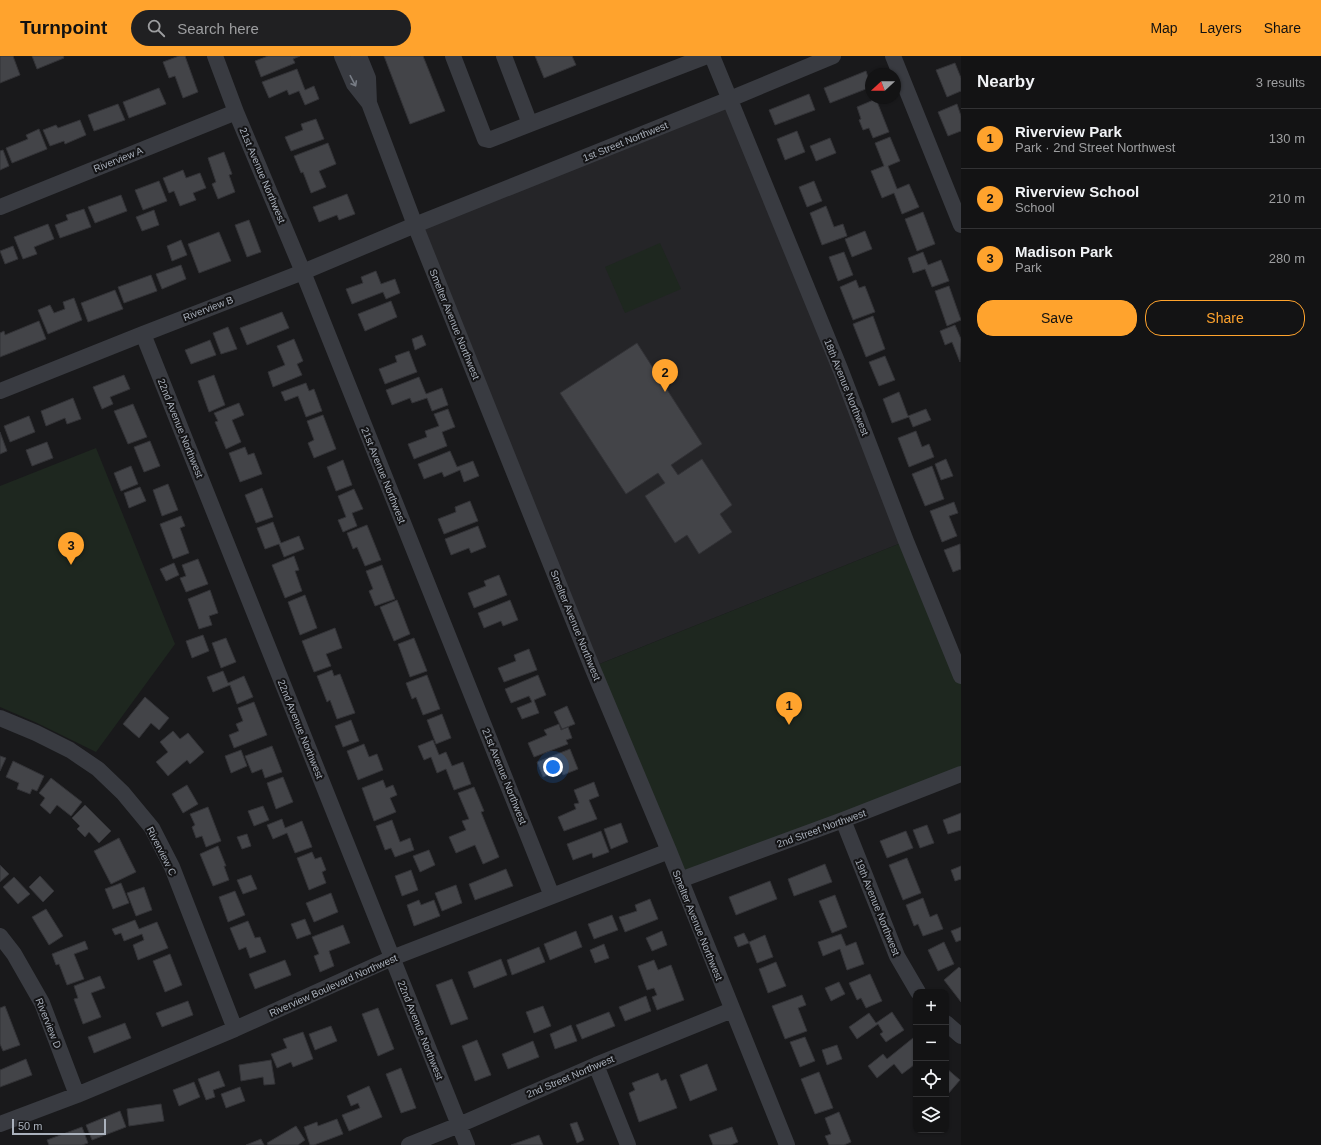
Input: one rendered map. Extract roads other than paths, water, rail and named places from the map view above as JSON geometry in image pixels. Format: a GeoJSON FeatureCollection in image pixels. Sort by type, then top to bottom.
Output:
{"type":"FeatureCollection","features":[{"type":"Feature","properties":{"kind":"street","name":"21st Avenue Northwest"},"geometry":{"type":"LineString","coordinates":[[215,56],[236,112],[303,272],[552,896]]}},
{"type":"Feature","properties":{"kind":"street","name":"Smelter Avenue Northwest"},"geometry":{"type":"LineString","coordinates":[[342,56],[354,84],[370,103]]}},
{"type":"Feature","properties":{"kind":"street","name":"Smelter Avenue Northwest"},"geometry":{"type":"LineString","coordinates":[[359,56],[368,78],[370,103],[415,225],[592,667],[669,851],[787,1145]]}},
{"type":"Feature","properties":{"kind":"street"},"geometry":{"type":"LineString","coordinates":[[453,56],[486,139],[489,140],[705,57]]}},
{"type":"Feature","properties":{"kind":"street"},"geometry":{"type":"LineString","coordinates":[[504,56],[530,124]]}},
{"type":"Feature","properties":{"kind":"street","name":"1st Street Northwest"},"geometry":{"type":"LineString","coordinates":[[415,225],[730,99],[833,56]]}},
{"type":"Feature","properties":{"kind":"street"},"geometry":{"type":"LineString","coordinates":[[893,56],[961,225]]}},
{"type":"Feature","properties":{"kind":"street","name":"18th Avenue Northwest"},"geometry":{"type":"LineString","coordinates":[[705,57],[730,99],[841,371],[909,548],[961,676]]}},
{"type":"Feature","properties":{"kind":"street","name":"Riverview A"},"geometry":{"type":"LineString","coordinates":[[0,207],[236,112]]}},
{"type":"Feature","properties":{"kind":"street","name":"Riverview B"},"geometry":{"type":"LineString","coordinates":[[0,391],[303,272],[415,225]]}},
{"type":"Feature","properties":{"kind":"street","name":"22nd Avenue Northwest"},"geometry":{"type":"LineString","coordinates":[[143,334],[467,1145]]}},
{"type":"Feature","properties":{"kind":"street","name":"Riverview C"},"geometry":{"type":"LineString","coordinates":[[0,718],[36,733],[70,750],[98,769],[123,793],[152,828],[172,867],[235,1029]]}},
{"type":"Feature","properties":{"kind":"street","name":"2nd Street Northwest"},"geometry":{"type":"LineString","coordinates":[[680,880],[843,820],[961,774]]}},
{"type":"Feature","properties":{"kind":"street","name":"19th Avenue Northwest"},"geometry":{"type":"LineString","coordinates":[[843,820],[897,956],[916,989]]}},
{"type":"Feature","properties":{"kind":"street","name":"Riverview Boulevard Northwest"},"geometry":{"type":"LineString","coordinates":[[0,1124],[77,1095],[235,1029],[392,958],[669,851]]}},
{"type":"Feature","properties":{"kind":"street","name":"Riverview D"},"geometry":{"type":"LineString","coordinates":[[0,936],[14,954],[42,1003],[77,1095]]}},
{"type":"Feature","properties":{"kind":"street","name":"2nd Street Northwest"},"geometry":{"type":"LineString","coordinates":[[409,1145],[459,1125],[596,1065],[732,1010]]}},
{"type":"Feature","properties":{"kind":"street"},"geometry":{"type":"LineString","coordinates":[[948,1025],[961,1036]]}},
{"type":"Feature","properties":{"kind":"street"},"geometry":{"type":"LineString","coordinates":[[596,1065],[628,1145]]}},
{"type":"Feature","properties":{"kind":"place","name":"Riverview School"},"geometry":{"type":"Point","coordinates":[665,392]}},
{"type":"Feature","properties":{"kind":"place","name":"Madison Park"},"geometry":{"type":"Point","coordinates":[71,565]}},
{"type":"Feature","properties":{"kind":"place","name":"Riverview Park"},"geometry":{"type":"Point","coordinates":[789,725]}}]}
